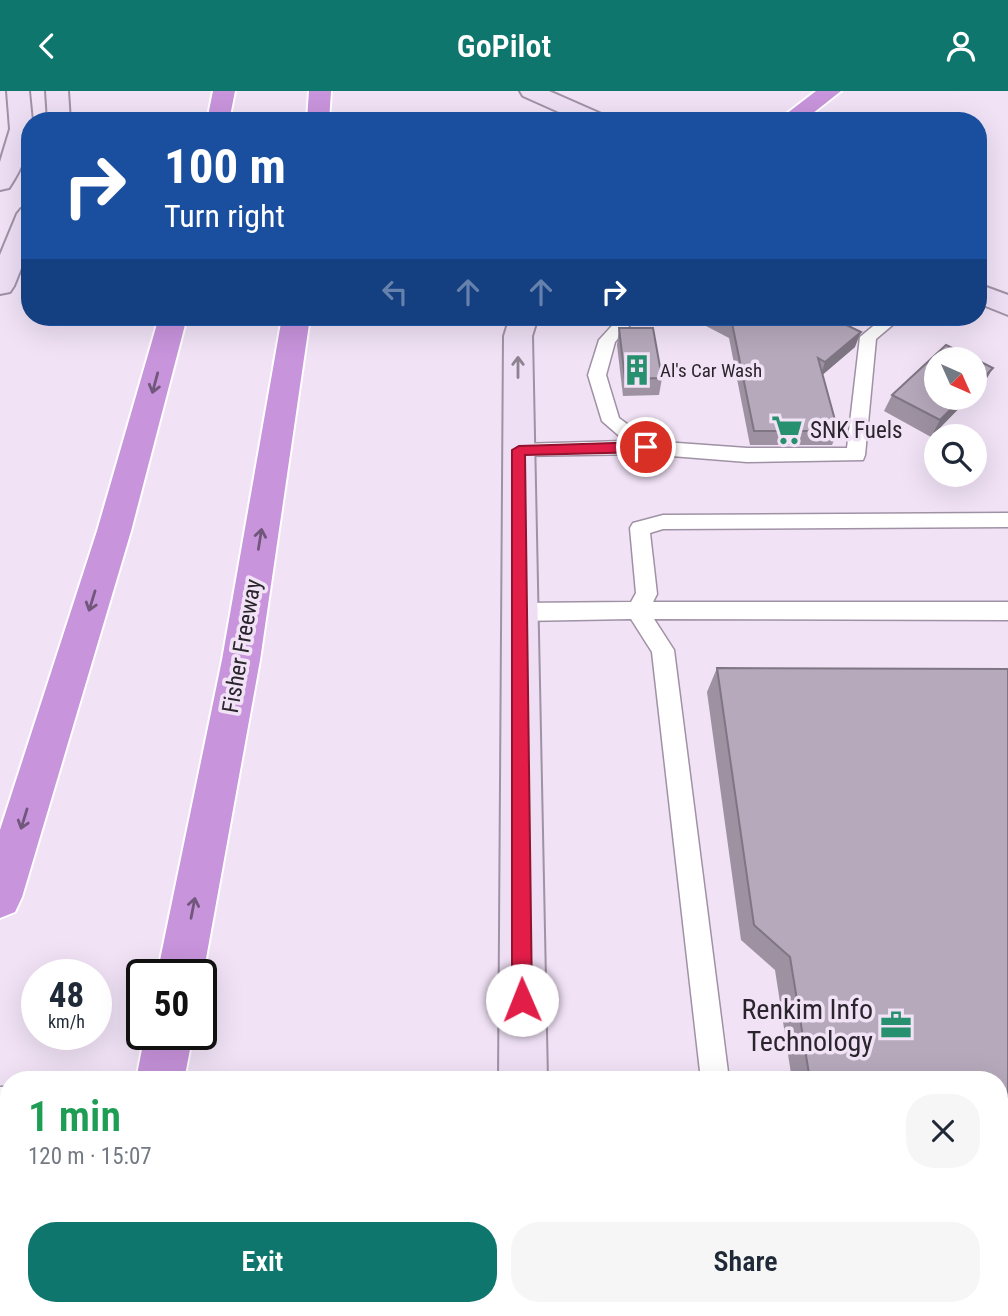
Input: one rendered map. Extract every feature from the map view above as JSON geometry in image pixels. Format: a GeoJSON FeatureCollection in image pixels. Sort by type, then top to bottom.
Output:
{"type":"FeatureCollection","features":[{"type":"Feature","properties":{"kind":"highway"},"geometry":{"type":"LineString","coordinates":[[220,112],[224,91]]}},
{"type":"Feature","properties":{"kind":"highway"},"geometry":{"type":"LineString","coordinates":[[319,112],[320,91]]}},
{"type":"Feature","properties":{"kind":"highway"},"geometry":{"type":"LineString","coordinates":[[801,112],[830,91]]}},
{"type":"Feature","properties":{"kind":"highway"},"geometry":{"type":"LineString","coordinates":[[0,897],[114,531],[171,326]]}},
{"type":"Feature","properties":{"kind":"highway","name":"Fisher Freeway"},"geometry":{"type":"LineString","coordinates":[[183,959],[241,660],[295,326]]}},
{"type":"Feature","properties":{"kind":"highway"},"geometry":{"type":"LineString","coordinates":[[162,1071],[166,1050]]}},
{"type":"Feature","properties":{"kind":"main road"},"geometry":{"type":"LineString","coordinates":[[18,91],[22,112]]}},
{"type":"Feature","properties":{"kind":"main road"},"geometry":{"type":"LineString","coordinates":[[57,91],[58,112]]}},
{"type":"Feature","properties":{"kind":"main road"},"geometry":{"type":"LineString","coordinates":[[531,91],[578,112]]}},
{"type":"Feature","properties":{"kind":"main road"},"geometry":{"type":"LineString","coordinates":[[0,183],[15,158],[21,130]]}},
{"type":"Feature","properties":{"kind":"main road"},"geometry":{"type":"LineString","coordinates":[[0,286],[21,236]]}},
{"type":"Feature","properties":{"kind":"main road"},"geometry":{"type":"LineString","coordinates":[[987,296],[1008,306]]}},
{"type":"Feature","properties":{"kind":"main road"},"geometry":{"type":"LineString","coordinates":[[521,326],[518,337],[523,1071]]}},
{"type":"Feature","properties":{"kind":"lane"},"geometry":{"type":"LineString","coordinates":[[620,326],[607,340],[597,375],[611,421],[646,447]]}},
{"type":"Feature","properties":{"kind":"lane"},"geometry":{"type":"LineString","coordinates":[[519,450],[646,447],[747,455],[856,455],[862,335],[878,326]]}},
{"type":"Feature","properties":{"kind":"lane"},"geometry":{"type":"LineString","coordinates":[[637,610],[647,594],[640,528],[663,522],[1008,520]]}},
{"type":"Feature","properties":{"kind":"lane"},"geometry":{"type":"LineString","coordinates":[[637,610],[663,650],[714,1071]]}},
{"type":"Feature","properties":{"kind":"lane"},"geometry":{"type":"LineString","coordinates":[[520,612],[1008,611]]}},
{"type":"Feature","properties":{"kind":"building"},"geometry":{"type":"Polygon","coordinates":[[[733,326],[849,326],[861,332],[825,362],[818,358],[838,431],[754,431],[733,326]]]}},
{"type":"Feature","properties":{"kind":"building"},"geometry":{"type":"Polygon","coordinates":[[[619,328],[653,328],[662,378],[625,379],[619,328]]]}},
{"type":"Feature","properties":{"kind":"building"},"geometry":{"type":"Polygon","coordinates":[[[924,365],[924,410],[950,410],[940,420],[892,395],[924,365]]]}},
{"type":"Feature","properties":{"kind":"building","name":"Renkim Info Technology"},"geometry":{"type":"Polygon","coordinates":[[[717,668],[1008,669],[1008,1071],[809,1071],[790,957],[754,925],[717,668]]]}},
{"type":"Feature","properties":{"kind":"place","name":"Al's Car Wash"},"geometry":{"type":"Point","coordinates":[637,370]}},
{"type":"Feature","properties":{"kind":"place","name":"SNK Fuels"},"geometry":{"type":"Point","coordinates":[787,430]}},
{"type":"Feature","properties":{"kind":"place","name":"Renkim Info Technology"},"geometry":{"type":"Point","coordinates":[896,1025]}},
{"type":"Feature","properties":{"kind":"route"},"geometry":{"type":"LineString","coordinates":[[522,1000],[519,450],[646,447]]}}]}
